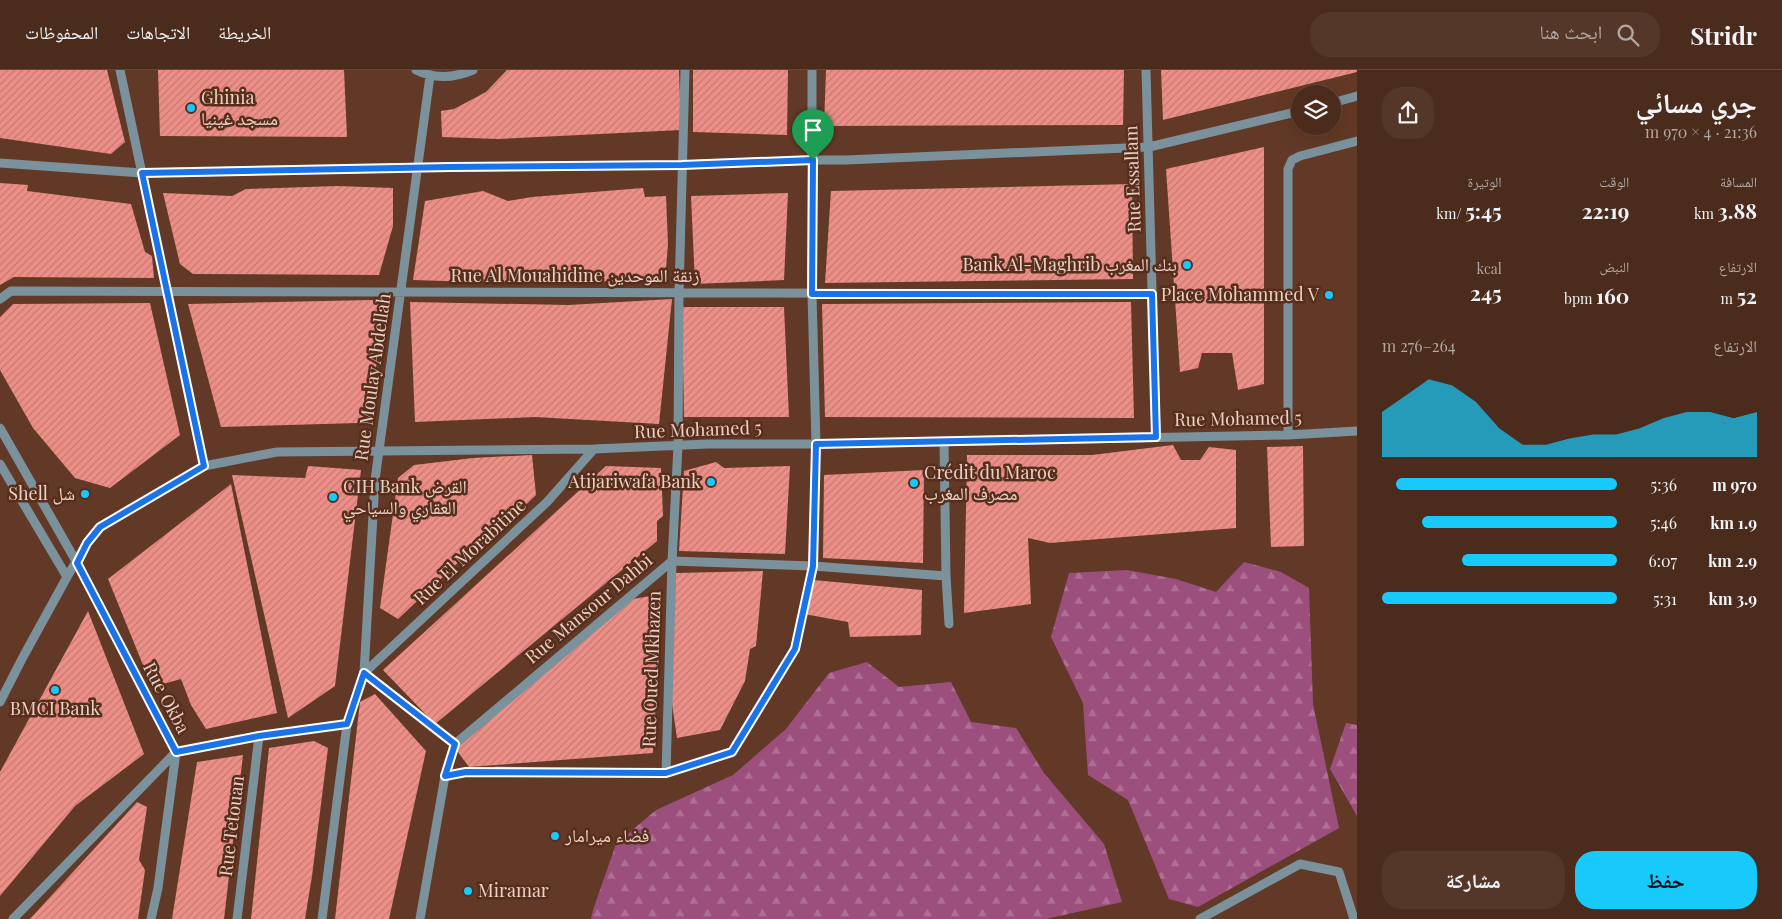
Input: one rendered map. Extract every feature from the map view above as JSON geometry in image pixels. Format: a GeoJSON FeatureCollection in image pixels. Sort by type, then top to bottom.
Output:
{"type":"FeatureCollection","features":[{"type":"Feature","properties":{"kind":"street"},"geometry":{"type":"LineString","coordinates":[[120,70],[204,466]]}},
{"type":"Feature","properties":{"kind":"street"},"geometry":{"type":"LineString","coordinates":[[416,70],[430,76],[460,76],[473,70]]}},
{"type":"Feature","properties":{"kind":"street","name":"Rue Oued Mkhazen"},"geometry":{"type":"LineString","coordinates":[[666,773],[672,561],[678,446],[679,292],[685,70]]}},
{"type":"Feature","properties":{"kind":"street"},"geometry":{"type":"LineString","coordinates":[[496,771],[666,773],[732,752],[795,649],[813,566],[816,444],[812,294],[812,70]]}},
{"type":"Feature","properties":{"kind":"street","name":"Rue Essallam"},"geometry":{"type":"LineString","coordinates":[[1146,70],[1156,437]]}},
{"type":"Feature","properties":{"kind":"street","name":"Rue Moulay Abdellah"},"geometry":{"type":"LineString","coordinates":[[322,919],[347,724],[364,673],[375,480],[430,76]]}},
{"type":"Feature","properties":{"kind":"street"},"geometry":{"type":"LineString","coordinates":[[1341,100],[1357,96]]}},
{"type":"Feature","properties":{"kind":"street"},"geometry":{"type":"LineString","coordinates":[[0,163],[142,173],[682,165],[846,160],[1149,147],[1291,113]]}},
{"type":"Feature","properties":{"kind":"street"},"geometry":{"type":"LineString","coordinates":[[1288,435],[1288,169],[1292,160],[1300,156],[1357,141]]}},
{"type":"Feature","properties":{"kind":"street","name":"Rue Al Mouahidine زنقة الموحدين"},"geometry":{"type":"LineString","coordinates":[[0,300],[11,291],[1152,294]]}},
{"type":"Feature","properties":{"kind":"street","name":"Rue Okba"},"geometry":{"type":"LineString","coordinates":[[0,428],[77,563],[176,752],[158,888],[152,919]]}},
{"type":"Feature","properties":{"kind":"street","name":"Rue Mohamed 5"},"geometry":{"type":"LineString","coordinates":[[0,702],[67,577],[77,563],[87,543],[100,527],[204,466],[277,452],[594,449],[708,444],[816,444],[1288,435],[1357,431]]}},
{"type":"Feature","properties":{"kind":"street"},"geometry":{"type":"LineString","coordinates":[[944,441],[946,576],[949,624]]}},
{"type":"Feature","properties":{"kind":"street","name":"Rue El Morabitine"},"geometry":{"type":"LineString","coordinates":[[364,673],[547,502],[594,449]]}},
{"type":"Feature","properties":{"kind":"street"},"geometry":{"type":"LineString","coordinates":[[0,464],[67,577]]}},
{"type":"Feature","properties":{"kind":"street","name":"Rue Mansour Dahbi"},"geometry":{"type":"LineString","coordinates":[[455,744],[672,561],[813,566],[946,576]]}},
{"type":"Feature","properties":{"kind":"street"},"geometry":{"type":"LineString","coordinates":[[364,673],[455,744],[445,776],[420,919]]}},
{"type":"Feature","properties":{"kind":"street"},"geometry":{"type":"LineString","coordinates":[[13,919],[176,752],[259,736],[347,724]]}},
{"type":"Feature","properties":{"kind":"street","name":"Rue Tetouan"},"geometry":{"type":"LineString","coordinates":[[237,919],[259,736]]}},
{"type":"Feature","properties":{"kind":"street"},"geometry":{"type":"LineString","coordinates":[[1200,919],[1300,864],[1340,872],[1354,919]]}},
{"type":"Feature","properties":{"kind":"path"},"geometry":{"type":"LineString","coordinates":[[445,776],[466,772],[496,771]]}},
{"type":"Feature","properties":{"kind":"green space"},"geometry":{"type":"Polygon","coordinates":[[[1244,562],[1281,572],[1309,588],[1313,704],[1339,828],[1198,907],[1169,899],[1128,800],[1088,775],[1083,703],[1051,637],[1069,573],[1127,570],[1176,579],[1216,592],[1244,562]]]}},
{"type":"Feature","properties":{"kind":"green space"},"geometry":{"type":"Polygon","coordinates":[[[867,662],[899,687],[951,682],[971,722],[1016,728],[1044,773],[1104,844],[1122,902],[1046,919],[591,919],[616,844],[656,810],[733,775],[786,729],[829,673],[867,662]]]}},
{"type":"Feature","properties":{"kind":"green space"},"geometry":{"type":"Polygon","coordinates":[[[1346,723],[1357,725],[1357,816],[1330,769],[1346,723]]]}},
{"type":"Feature","properties":{"kind":"building"},"geometry":{"type":"Polygon","coordinates":[[[0,70],[107,70],[125,142],[111,154],[0,138],[0,70]]]}},
{"type":"Feature","properties":{"kind":"building"},"geometry":{"type":"Polygon","coordinates":[[[158,70],[344,70],[347,137],[160,136],[158,70]]]}},
{"type":"Feature","properties":{"kind":"building"},"geometry":{"type":"Polygon","coordinates":[[[507,70],[679,70],[681,130],[498,139],[442,137],[441,111],[454,109],[486,92],[507,70]]]}},
{"type":"Feature","properties":{"kind":"building"},"geometry":{"type":"Polygon","coordinates":[[[693,70],[788,70],[787,135],[693,132],[693,70]]]}},
{"type":"Feature","properties":{"kind":"building"},"geometry":{"type":"Polygon","coordinates":[[[826,70],[1124,70],[1123,125],[824,126],[826,70]]]}},
{"type":"Feature","properties":{"kind":"building"},"geometry":{"type":"Polygon","coordinates":[[[1161,70],[1357,70],[1357,72],[1304,85],[1291,85],[1291,88],[1163,120],[1161,70]]]}},
{"type":"Feature","properties":{"kind":"building"},"geometry":{"type":"Polygon","coordinates":[[[1264,147],[1264,384],[1238,390],[1232,353],[1202,353],[1198,368],[1180,372],[1166,169],[1264,147]]]}},
{"type":"Feature","properties":{"kind":"building"},"geometry":{"type":"Polygon","coordinates":[[[0,183],[28,185],[27,191],[131,204],[145,252],[152,256],[154,278],[14,277],[0,285],[0,183]]]}},
{"type":"Feature","properties":{"kind":"building"},"geometry":{"type":"Polygon","coordinates":[[[1132,184],[1133,279],[825,283],[831,191],[1132,184]]]}},
{"type":"Feature","properties":{"kind":"building"},"geometry":{"type":"Polygon","coordinates":[[[338,186],[393,188],[393,226],[379,275],[193,274],[180,264],[163,193],[232,196],[246,189],[338,186]]]}},
{"type":"Feature","properties":{"kind":"building"},"geometry":{"type":"Polygon","coordinates":[[[643,188],[645,197],[666,196],[668,244],[665,281],[475,282],[413,280],[425,201],[483,191],[508,201],[532,197],[643,188]]]}},
{"type":"Feature","properties":{"kind":"building"},"geometry":{"type":"Polygon","coordinates":[[[788,193],[784,280],[695,284],[691,196],[788,193]]]}},
{"type":"Feature","properties":{"kind":"building"},"geometry":{"type":"Polygon","coordinates":[[[672,299],[659,424],[535,417],[415,422],[410,302],[568,305],[672,299]]]}},
{"type":"Feature","properties":{"kind":"building"},"geometry":{"type":"Polygon","coordinates":[[[372,300],[384,307],[371,406],[358,423],[221,427],[188,304],[372,300]]]}},
{"type":"Feature","properties":{"kind":"building"},"geometry":{"type":"Polygon","coordinates":[[[1131,302],[1134,418],[825,417],[822,304],[1131,302]]]}},
{"type":"Feature","properties":{"kind":"building"},"geometry":{"type":"Polygon","coordinates":[[[150,303],[180,435],[110,488],[75,478],[33,428],[0,370],[0,317],[13,304],[150,303]]]}},
{"type":"Feature","properties":{"kind":"building"},"geometry":{"type":"Polygon","coordinates":[[[682,307],[784,307],[789,417],[684,417],[682,307]]]}},
{"type":"Feature","properties":{"kind":"building"},"geometry":{"type":"Polygon","coordinates":[[[1173,445],[1181,460],[1200,460],[1209,447],[1236,450],[1236,528],[1050,543],[1028,538],[1031,604],[964,613],[967,455],[1092,455],[1173,445]]]}},
{"type":"Feature","properties":{"kind":"building"},"geometry":{"type":"Polygon","coordinates":[[[1303,446],[1304,546],[1271,547],[1267,447],[1303,446]]]}},
{"type":"Feature","properties":{"kind":"building"},"geometry":{"type":"Polygon","coordinates":[[[532,455],[536,495],[496,534],[464,557],[398,619],[380,608],[398,478],[414,465],[473,458],[532,455]]]}},
{"type":"Feature","properties":{"kind":"building"},"geometry":{"type":"Polygon","coordinates":[[[716,462],[724,468],[790,466],[785,554],[679,551],[684,471],[716,462]]]}},
{"type":"Feature","properties":{"kind":"building"},"geometry":{"type":"Polygon","coordinates":[[[308,466],[361,470],[335,686],[288,718],[232,475],[305,478],[308,466]]]}},
{"type":"Feature","properties":{"kind":"building"},"geometry":{"type":"Polygon","coordinates":[[[606,466],[661,468],[663,516],[657,521],[657,541],[435,724],[383,670],[606,466]]]}},
{"type":"Feature","properties":{"kind":"building"},"geometry":{"type":"Polygon","coordinates":[[[924,470],[923,563],[823,558],[824,475],[924,470]]]}},
{"type":"Feature","properties":{"kind":"building"},"geometry":{"type":"Polygon","coordinates":[[[231,484],[277,713],[206,729],[191,705],[181,679],[152,687],[108,579],[231,484]]]}},
{"type":"Feature","properties":{"kind":"building"},"geometry":{"type":"Polygon","coordinates":[[[763,571],[756,646],[750,649],[745,681],[720,730],[677,738],[669,683],[676,573],[763,571]]]}},
{"type":"Feature","properties":{"kind":"building"},"geometry":{"type":"Polygon","coordinates":[[[813,580],[922,590],[921,635],[850,637],[848,622],[804,614],[813,580]]]}},
{"type":"Feature","properties":{"kind":"building"},"geometry":{"type":"Polygon","coordinates":[[[662,594],[653,753],[469,767],[455,748],[633,599],[662,594]]]}},
{"type":"Feature","properties":{"kind":"building"},"geometry":{"type":"Polygon","coordinates":[[[88,611],[144,754],[75,806],[0,896],[0,772],[88,611]]]}},
{"type":"Feature","properties":{"kind":"building"},"geometry":{"type":"Polygon","coordinates":[[[375,694],[426,751],[389,919],[335,919],[360,702],[375,694]]]}},
{"type":"Feature","properties":{"kind":"building"},"geometry":{"type":"Polygon","coordinates":[[[314,741],[328,748],[305,919],[251,919],[269,748],[314,741]]]}},
{"type":"Feature","properties":{"kind":"building"},"geometry":{"type":"Polygon","coordinates":[[[243,755],[224,919],[172,919],[197,762],[243,755]]]}},
{"type":"Feature","properties":{"kind":"building"},"geometry":{"type":"Polygon","coordinates":[[[137,802],[147,807],[139,860],[145,870],[138,919],[30,919],[137,802]]]}},
{"type":"Feature","properties":{"kind":"place","name":"Ghinia مسجد غينيا"},"geometry":{"type":"Point","coordinates":[191,108]}},
{"type":"Feature","properties":{"kind":"place","name":"Bank Al-Maghrib بنك المغرب"},"geometry":{"type":"Point","coordinates":[1187,265]}},
{"type":"Feature","properties":{"kind":"place","name":"Place Mohammed V"},"geometry":{"type":"Point","coordinates":[1329,295]}},
{"type":"Feature","properties":{"kind":"place","name":"Atijariwafa Bank"},"geometry":{"type":"Point","coordinates":[711,482]}},
{"type":"Feature","properties":{"kind":"place","name":"Crédit du Maroc مصرف المغرب"},"geometry":{"type":"Point","coordinates":[914,483]}},
{"type":"Feature","properties":{"kind":"place","name":"Shell شل"},"geometry":{"type":"Point","coordinates":[85,494]}},
{"type":"Feature","properties":{"kind":"place","name":"CIH Bank القرض العقاري والسياحي"},"geometry":{"type":"Point","coordinates":[333,497]}},
{"type":"Feature","properties":{"kind":"place","name":"BMCI Bank"},"geometry":{"type":"Point","coordinates":[55,690]}},
{"type":"Feature","properties":{"kind":"place","name":"فضاء ميرامار"},"geometry":{"type":"Point","coordinates":[555,836]}},
{"type":"Feature","properties":{"kind":"place","name":"Miramar"},"geometry":{"type":"Point","coordinates":[468,891]}},
{"type":"Feature","properties":{"kind":"route"},"geometry":{"type":"LineString","coordinates":[[813,160],[812,294],[1152,294],[1156,437],[816,444],[813,566],[795,649],[732,752],[666,773],[496,771],[466,772],[445,776],[455,744],[364,673],[347,724],[259,736],[176,752],[77,563],[87,543],[100,527],[204,466],[142,173],[682,165],[813,160]]}}]}
